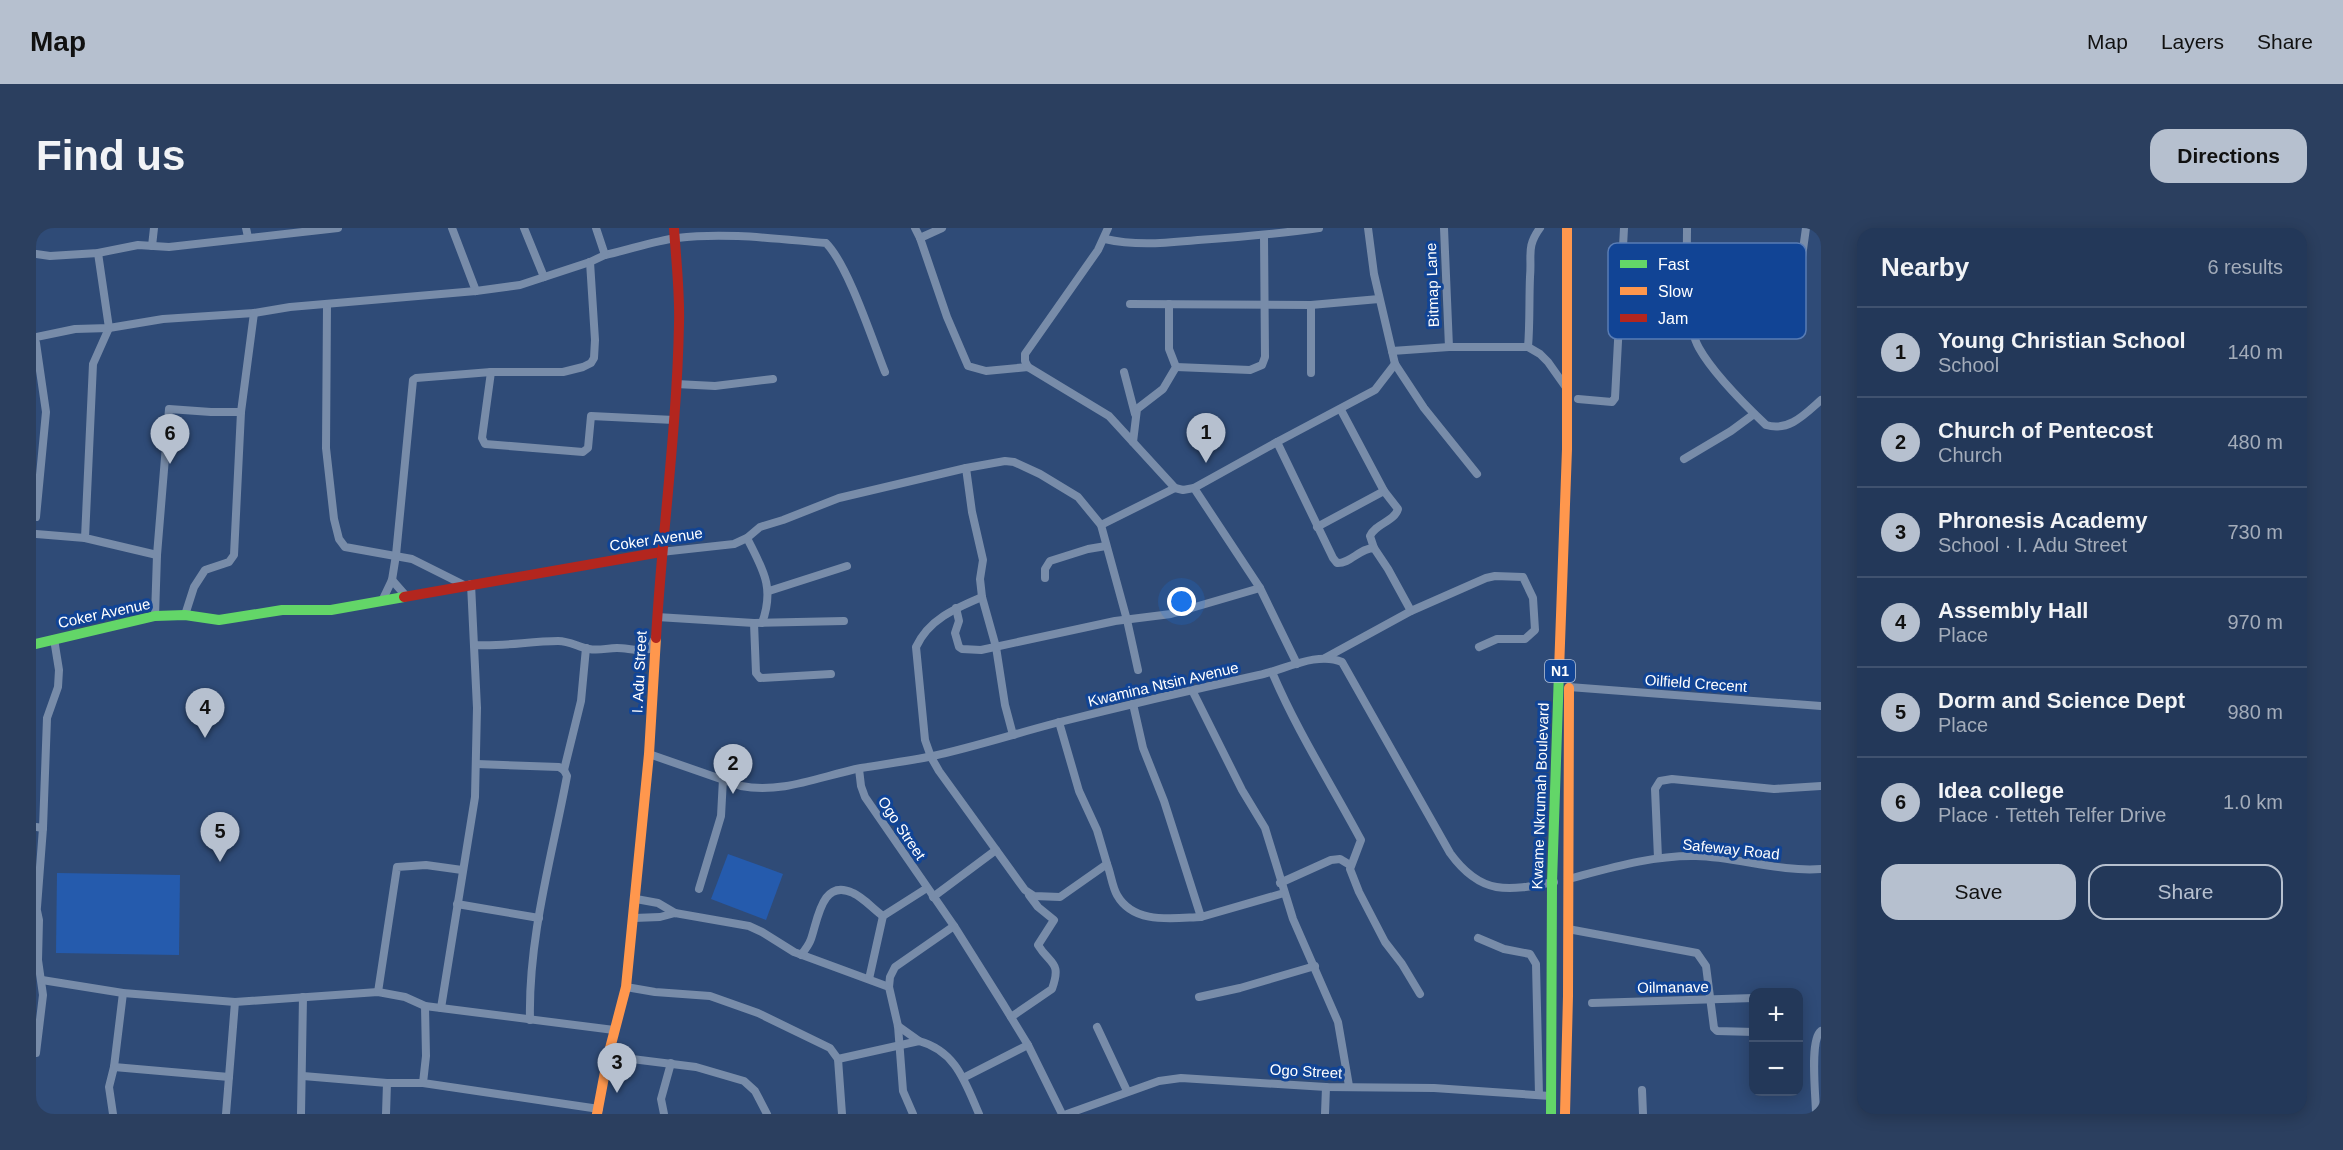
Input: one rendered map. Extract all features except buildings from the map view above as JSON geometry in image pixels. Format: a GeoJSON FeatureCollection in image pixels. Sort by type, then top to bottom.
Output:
{"type":"FeatureCollection","features":[{"type":"Feature","properties":{"kind":"main road","name":"Kwame Nkrumah Boulevard"},"geometry":{"type":"LineString","coordinates":[[1551,1114],[1544,1096],[1565,551],[1567,228]]}},
{"type":"Feature","properties":{"kind":"main road","name":"Kwame Nkrumah Boulevard"},"geometry":{"type":"LineString","coordinates":[[1565,1114],[1569,687],[1578,399],[1576,228]]}},
{"type":"Feature","properties":{"kind":"main road","name":"I. Adu Street"},"geometry":{"type":"LineString","coordinates":[[598,1111],[608,1056],[626,987],[649,754],[661,552],[674,420],[680,322],[675,233]]}},
{"type":"Feature","properties":{"kind":"main road","name":"Coker Avenue"},"geometry":{"type":"LineString","coordinates":[[36,644],[155,616],[185,615],[219,620],[282,610],[331,610],[661,552]]}},
{"type":"Feature","properties":{"kind":"street"},"geometry":{"type":"LineString","coordinates":[[152,246],[154,228]]}},
{"type":"Feature","properties":{"kind":"street"},"geometry":{"type":"LineString","coordinates":[[246,228],[248,237]]}},
{"type":"Feature","properties":{"kind":"street"},"geometry":{"type":"LineString","coordinates":[[36,254],[50,256],[98,253],[132,246],[169,247],[338,228]]}},
{"type":"Feature","properties":{"kind":"street"},"geometry":{"type":"LineString","coordinates":[[452,228],[476,291]]}},
{"type":"Feature","properties":{"kind":"street"},"geometry":{"type":"LineString","coordinates":[[524,228],[544,277]]}},
{"type":"Feature","properties":{"kind":"street"},"geometry":{"type":"LineString","coordinates":[[596,228],[605,255]]}},
{"type":"Feature","properties":{"kind":"street"},"geometry":{"type":"LineString","coordinates":[[915,228],[947,317],[968,366],[986,370],[1028,367]]}},
{"type":"Feature","properties":{"kind":"street"},"geometry":{"type":"LineString","coordinates":[[920,238],[942,228]]}},
{"type":"Feature","properties":{"kind":"street"},"geometry":{"type":"LineString","coordinates":[[1108,228],[1105,239],[1024,354],[1025,361],[1028,367],[1109,416],[1175,488],[1183,490],[1194,488],[1341,410],[1375,390],[1395,364]]}},
{"type":"Feature","properties":{"kind":"street"},"geometry":{"type":"LineString","coordinates":[[1105,239],[1156,244],[1264,236],[1319,228]]}},
{"type":"Feature","properties":{"kind":"street"},"geometry":{"type":"LineString","coordinates":[[1368,228],[1379,299],[1395,364],[1424,408],[1477,474]]}},
{"type":"Feature","properties":{"kind":"street","name":"Bitmap Lane"},"geometry":{"type":"LineString","coordinates":[[1444,228],[1449,347],[1528,347]]}},
{"type":"Feature","properties":{"kind":"street"},"geometry":{"type":"LineString","coordinates":[[1540,228],[1533,237],[1529,254],[1531,275],[1528,347],[1544,358],[1567,389]]}},
{"type":"Feature","properties":{"kind":"street"},"geometry":{"type":"LineString","coordinates":[[1623,243],[1624,228]]}},
{"type":"Feature","properties":{"kind":"street"},"geometry":{"type":"LineString","coordinates":[[1687,228],[1687,243]]}},
{"type":"Feature","properties":{"kind":"street"},"geometry":{"type":"LineString","coordinates":[[1804,243],[1806,228]]}},
{"type":"Feature","properties":{"kind":"street"},"geometry":{"type":"LineString","coordinates":[[36,337],[75,329],[109,328],[163,319],[254,313],[290,307],[520,285],[675,233],[826,243],[834,251],[846,275],[885,372]]}},
{"type":"Feature","properties":{"kind":"street"},"geometry":{"type":"LineString","coordinates":[[1176,367],[1250,370],[1262,365],[1265,357],[1264,236]]}},
{"type":"Feature","properties":{"kind":"street"},"geometry":{"type":"LineString","coordinates":[[84,538],[93,363],[109,328],[98,253]]}},
{"type":"Feature","properties":{"kind":"street"},"geometry":{"type":"LineString","coordinates":[[382,601],[392,580],[396,555],[411,383],[416,378],[491,372],[563,372],[591,363],[594,358],[595,340],[590,262]]}},
{"type":"Feature","properties":{"kind":"street"},"geometry":{"type":"LineString","coordinates":[[1130,304],[1311,305],[1379,299]]}},
{"type":"Feature","properties":{"kind":"street"},"geometry":{"type":"LineString","coordinates":[[1169,304],[1169,350],[1176,367]]}},
{"type":"Feature","properties":{"kind":"street"},"geometry":{"type":"LineString","coordinates":[[327,305],[326,448],[334,519],[339,539],[345,547],[396,555],[420,562],[467,585],[474,645],[477,708],[475,797],[441,1008]]}},
{"type":"Feature","properties":{"kind":"street"},"geometry":{"type":"LineString","coordinates":[[1311,305],[1311,373]]}},
{"type":"Feature","properties":{"kind":"street"},"geometry":{"type":"LineString","coordinates":[[185,615],[194,587],[205,570],[229,562],[234,555],[241,412],[254,313]]}},
{"type":"Feature","properties":{"kind":"street"},"geometry":{"type":"LineString","coordinates":[[1578,399],[1606,403],[1612,402],[1615,398],[1618,339]]}},
{"type":"Feature","properties":{"kind":"street"},"geometry":{"type":"LineString","coordinates":[[1696,339],[1698,347],[1754,414],[1766,425],[1785,428],[1821,400]]}},
{"type":"Feature","properties":{"kind":"street"},"geometry":{"type":"LineString","coordinates":[[36,343],[46,412],[36,517]]}},
{"type":"Feature","properties":{"kind":"street"},"geometry":{"type":"LineString","coordinates":[[1392,351],[1449,347]]}},
{"type":"Feature","properties":{"kind":"street"},"geometry":{"type":"LineString","coordinates":[[1135,416],[1140,406],[1163,389],[1176,367]]}},
{"type":"Feature","properties":{"kind":"street"},"geometry":{"type":"LineString","coordinates":[[491,372],[482,438],[485,444],[583,452],[588,448],[591,416],[674,420]]}},
{"type":"Feature","properties":{"kind":"street"},"geometry":{"type":"LineString","coordinates":[[1124,372],[1135,416],[1133,442]]}},
{"type":"Feature","properties":{"kind":"street"},"geometry":{"type":"LineString","coordinates":[[676,384],[715,386],[773,380]]}},
{"type":"Feature","properties":{"kind":"street"},"geometry":{"type":"LineString","coordinates":[[155,616],[157,555],[169,409],[241,412]]}},
{"type":"Feature","properties":{"kind":"street"},"geometry":{"type":"LineString","coordinates":[[1341,410],[1384,491],[1396,504],[1398,513],[1372,531],[1370,536],[1374,548],[1388,568],[1411,611]]}},
{"type":"Feature","properties":{"kind":"street"},"geometry":{"type":"LineString","coordinates":[[1684,459],[1731,432],[1754,414]]}},
{"type":"Feature","properties":{"kind":"street"},"geometry":{"type":"LineString","coordinates":[[1277,442],[1317,527],[1337,563],[1342,563],[1363,550],[1374,548]]}},
{"type":"Feature","properties":{"kind":"street","name":"Coker Avenue"},"geometry":{"type":"LineString","coordinates":[[661,552],[734,544],[747,538],[760,527],[839,498],[1005,461],[1028,468],[1078,497],[1101,525],[1138,670]]}},
{"type":"Feature","properties":{"kind":"street"},"geometry":{"type":"LineString","coordinates":[[966,468],[972,512],[983,560],[980,579],[982,597],[996,647],[1005,705],[1013,735]]}},
{"type":"Feature","properties":{"kind":"street"},"geometry":{"type":"LineString","coordinates":[[1101,525],[1175,488]]}},
{"type":"Feature","properties":{"kind":"street"},"geometry":{"type":"LineString","coordinates":[[1194,488],[1260,588],[1297,664]]}},
{"type":"Feature","properties":{"kind":"street"},"geometry":{"type":"LineString","coordinates":[[1317,527],[1384,491]]}},
{"type":"Feature","properties":{"kind":"street"},"geometry":{"type":"LineString","coordinates":[[36,534],[84,538],[157,555]]}},
{"type":"Feature","properties":{"kind":"street"},"geometry":{"type":"LineString","coordinates":[[747,538],[765,573],[769,591],[766,611],[758,623],[756,674],[760,678],[831,674]]}},
{"type":"Feature","properties":{"kind":"street"},"geometry":{"type":"LineString","coordinates":[[1045,578],[1045,569],[1050,561],[1106,546]]}},
{"type":"Feature","properties":{"kind":"street"},"geometry":{"type":"LineString","coordinates":[[769,591],[847,566]]}},
{"type":"Feature","properties":{"kind":"street","name":"Kwamina Ntsin Avenue"},"geometry":{"type":"LineString","coordinates":[[649,754],[755,788],[780,788],[859,769],[931,757],[1059,722],[1323,659],[1411,611],[1486,578],[1523,577],[1533,598],[1535,630],[1525,639],[1497,639],[1479,647]]}},
{"type":"Feature","properties":{"kind":"street"},"geometry":{"type":"LineString","coordinates":[[392,580],[406,596]]}},
{"type":"Feature","properties":{"kind":"street"},"geometry":{"type":"LineString","coordinates":[[956,608],[959,621],[955,633],[959,647],[981,650],[1187,610],[1260,588]]}},
{"type":"Feature","properties":{"kind":"street"},"geometry":{"type":"LineString","coordinates":[[982,597],[937,619],[916,647],[925,740],[931,757],[1038,907],[1054,920],[1038,945],[1055,964],[1056,971],[1052,989],[1033,1005],[1011,1017]]}},
{"type":"Feature","properties":{"kind":"street"},"geometry":{"type":"LineString","coordinates":[[657,617],[758,623],[844,621]]}},
{"type":"Feature","properties":{"kind":"street"},"geometry":{"type":"LineString","coordinates":[[474,645],[559,641],[573,642],[586,648],[641,651],[649,649],[655,638]]}},
{"type":"Feature","properties":{"kind":"street"},"geometry":{"type":"LineString","coordinates":[[36,1053],[44,995],[38,960],[36,907],[39,827],[46,718],[58,687],[54,639]]}},
{"type":"Feature","properties":{"kind":"street"},"geometry":{"type":"LineString","coordinates":[[564,770],[580,701],[586,648]]}},
{"type":"Feature","properties":{"kind":"street"},"geometry":{"type":"LineString","coordinates":[[1323,659],[1334,658],[1342,662],[1450,854],[1460,867],[1483,882],[1506,890],[1568,879]]}},
{"type":"Feature","properties":{"kind":"street"},"geometry":{"type":"LineString","coordinates":[[1272,672],[1290,713],[1361,840],[1350,865]]}},
{"type":"Feature","properties":{"kind":"street","name":"Oilfield Crecent"},"geometry":{"type":"LineString","coordinates":[[1569,687],[1821,706]]}},
{"type":"Feature","properties":{"kind":"street"},"geometry":{"type":"LineString","coordinates":[[1192,690],[1242,790],[1265,828],[1284,894],[1338,1022],[1349,1086]]}},
{"type":"Feature","properties":{"kind":"street"},"geometry":{"type":"LineString","coordinates":[[1133,704],[1143,748],[1164,801],[1201,917]]}},
{"type":"Feature","properties":{"kind":"street"},"geometry":{"type":"LineString","coordinates":[[1059,722],[1079,791],[1097,830],[1117,895],[1132,910],[1152,917],[1201,917],[1284,894]]}},
{"type":"Feature","properties":{"kind":"street"},"geometry":{"type":"LineString","coordinates":[[477,764],[559,767],[567,776],[539,918],[529,983],[530,1020]]}},
{"type":"Feature","properties":{"kind":"street","name":"Ogo Street"},"geometry":{"type":"LineString","coordinates":[[859,769],[865,797],[954,926],[1011,1017],[1028,1045],[1062,1114]]}},
{"type":"Feature","properties":{"kind":"street"},"geometry":{"type":"LineString","coordinates":[[699,889],[721,816],[723,779]]}},
{"type":"Feature","properties":{"kind":"street"},"geometry":{"type":"LineString","coordinates":[[1658,858],[1655,789],[1660,781],[1672,779],[1774,789],[1821,786]]}},
{"type":"Feature","properties":{"kind":"street"},"geometry":{"type":"LineString","coordinates":[[933,897],[996,850]]}},
{"type":"Feature","properties":{"kind":"street","name":"Safeway Road"},"geometry":{"type":"LineString","coordinates":[[1568,879],[1658,858],[1698,856],[1778,868],[1821,869]]}},
{"type":"Feature","properties":{"kind":"street"},"geometry":{"type":"LineString","coordinates":[[1280,883],[1331,860],[1340,859],[1350,865],[1364,902],[1385,942],[1402,964],[1420,994]]}},
{"type":"Feature","properties":{"kind":"street"},"geometry":{"type":"LineString","coordinates":[[1029,895],[1060,897],[1107,864]]}},
{"type":"Feature","properties":{"kind":"street"},"geometry":{"type":"LineString","coordinates":[[378,992],[397,867],[426,865],[462,870]]}},
{"type":"Feature","properties":{"kind":"street"},"geometry":{"type":"LineString","coordinates":[[869,979],[883,916],[927,888]]}},
{"type":"Feature","properties":{"kind":"street"},"geometry":{"type":"LineString","coordinates":[[801,955],[810,941],[820,908],[832,891],[845,890],[854,893],[883,916]]}},
{"type":"Feature","properties":{"kind":"street"},"geometry":{"type":"LineString","coordinates":[[636,899],[658,903],[675,914]]}},
{"type":"Feature","properties":{"kind":"street"},"geometry":{"type":"LineString","coordinates":[[457,904],[539,918]]}},
{"type":"Feature","properties":{"kind":"street"},"geometry":{"type":"LineString","coordinates":[[634,918],[675,914],[749,926],[801,955],[889,987]]}},
{"type":"Feature","properties":{"kind":"street"},"geometry":{"type":"LineString","coordinates":[[913,1114],[903,1090],[898,1026],[889,987],[890,977],[895,967],[954,926]]}},
{"type":"Feature","properties":{"kind":"street"},"geometry":{"type":"LineString","coordinates":[[1568,929],[1697,953],[1706,966],[1714,1028],[1717,1032],[1749,1032]]}},
{"type":"Feature","properties":{"kind":"street"},"geometry":{"type":"LineString","coordinates":[[1478,938],[1504,949],[1530,954],[1534,957],[1544,1096]]}},
{"type":"Feature","properties":{"kind":"street"},"geometry":{"type":"LineString","coordinates":[[1199,997],[1240,988],[1315,966]]}},
{"type":"Feature","properties":{"kind":"street"},"geometry":{"type":"LineString","coordinates":[[42,980],[123,993],[235,1002],[378,992],[405,997],[425,1006],[614,1030]]}},
{"type":"Feature","properties":{"kind":"street"},"geometry":{"type":"LineString","coordinates":[[626,987],[655,992],[710,996],[758,1013],[830,1048],[837,1059],[842,1114]]}},
{"type":"Feature","properties":{"kind":"street"},"geometry":{"type":"LineString","coordinates":[[113,1114],[109,1096],[123,993]]}},
{"type":"Feature","properties":{"kind":"street"},"geometry":{"type":"LineString","coordinates":[[301,1114],[303,997]]}},
{"type":"Feature","properties":{"kind":"street","name":"Oilmanave"},"geometry":{"type":"LineString","coordinates":[[1592,1002],[1749,998]]}},
{"type":"Feature","properties":{"kind":"street"},"geometry":{"type":"LineString","coordinates":[[226,1114],[235,1002]]}},
{"type":"Feature","properties":{"kind":"street"},"geometry":{"type":"LineString","coordinates":[[423,1083],[425,1006]]}},
{"type":"Feature","properties":{"kind":"street"},"geometry":{"type":"LineString","coordinates":[[898,1026],[919,1041],[940,1049],[948,1056],[963,1078],[979,1114]]}},
{"type":"Feature","properties":{"kind":"street"},"geometry":{"type":"LineString","coordinates":[[1097,1027],[1126,1091]]}},
{"type":"Feature","properties":{"kind":"street"},"geometry":{"type":"LineString","coordinates":[[1816,1114],[1818,1074],[1815,1037],[1821,1031]]}},
{"type":"Feature","properties":{"kind":"street"},"geometry":{"type":"LineString","coordinates":[[837,1059],[919,1041]]}},
{"type":"Feature","properties":{"kind":"street"},"geometry":{"type":"LineString","coordinates":[[963,1078],[1028,1045]]}},
{"type":"Feature","properties":{"kind":"street"},"geometry":{"type":"LineString","coordinates":[[608,1056],[696,1066],[750,1084],[767,1114]]}},
{"type":"Feature","properties":{"kind":"street"},"geometry":{"type":"LineString","coordinates":[[664,1114],[661,1099],[671,1063]]}},
{"type":"Feature","properties":{"kind":"street"},"geometry":{"type":"LineString","coordinates":[[114,1067],[229,1077]]}},
{"type":"Feature","properties":{"kind":"street"},"geometry":{"type":"LineString","coordinates":[[303,1076],[387,1083],[423,1083],[598,1111]]}},
{"type":"Feature","properties":{"kind":"street","name":"Ogo Street"},"geometry":{"type":"LineString","coordinates":[[1067,1114],[1126,1091],[1158,1081],[1181,1078],[1326,1087],[1434,1088],[1544,1096]]}},
{"type":"Feature","properties":{"kind":"street"},"geometry":{"type":"LineString","coordinates":[[386,1114],[387,1083]]}},
{"type":"Feature","properties":{"kind":"street"},"geometry":{"type":"LineString","coordinates":[[1325,1114],[1326,1087]]}},
{"type":"Feature","properties":{"kind":"street"},"geometry":{"type":"LineString","coordinates":[[1642,1090],[1643,1114]]}},
{"type":"Feature","properties":{"kind":"shaded area"},"geometry":{"type":"Polygon","coordinates":[[[728,854],[783,874],[766,920],[711,899],[728,854]]]}},
{"type":"Feature","properties":{"kind":"shaded area"},"geometry":{"type":"Polygon","coordinates":[[[57,873],[180,875],[179,955],[56,953],[57,873]]]}},
{"type":"Feature","properties":{"kind":"traffic: fast"},"geometry":{"type":"LineString","coordinates":[[36,644],[155,616],[185,615],[219,620],[282,610],[331,610],[404,597]]}},
{"type":"Feature","properties":{"kind":"traffic: fast"},"geometry":{"type":"LineString","coordinates":[[1551,1114],[1552,882],[1559,671]]}},
{"type":"Feature","properties":{"kind":"traffic: slow"},"geometry":{"type":"LineString","coordinates":[[1559,671],[1567,449],[1567,228]]}},
{"type":"Feature","properties":{"kind":"traffic: slow"},"geometry":{"type":"LineString","coordinates":[[597,1114],[608,1056],[626,987],[649,754],[656,638]]}},
{"type":"Feature","properties":{"kind":"traffic: slow"},"geometry":{"type":"LineString","coordinates":[[1565,1114],[1568,996],[1569,688]]}},
{"type":"Feature","properties":{"kind":"traffic: jam"},"geometry":{"type":"LineString","coordinates":[[656,638],[678,363],[679,300],[674,228]]}},
{"type":"Feature","properties":{"kind":"traffic: jam"},"geometry":{"type":"LineString","coordinates":[[404,597],[661,552]]}},
{"type":"Feature","properties":{"kind":"place","name":"Young Christian School"},"geometry":{"type":"Point","coordinates":[1206,463]}},
{"type":"Feature","properties":{"kind":"place","name":"Idea college"},"geometry":{"type":"Point","coordinates":[170,464]}},
{"type":"Feature","properties":{"kind":"place","name":"Assembly Hall"},"geometry":{"type":"Point","coordinates":[205,738]}},
{"type":"Feature","properties":{"kind":"place","name":"Church of Pentecost"},"geometry":{"type":"Point","coordinates":[733,794]}},
{"type":"Feature","properties":{"kind":"place","name":"Dorm and Science Dept"},"geometry":{"type":"Point","coordinates":[220,862]}},
{"type":"Feature","properties":{"kind":"place","name":"Phronesis Academy"},"geometry":{"type":"Point","coordinates":[617,1093]}}]}
